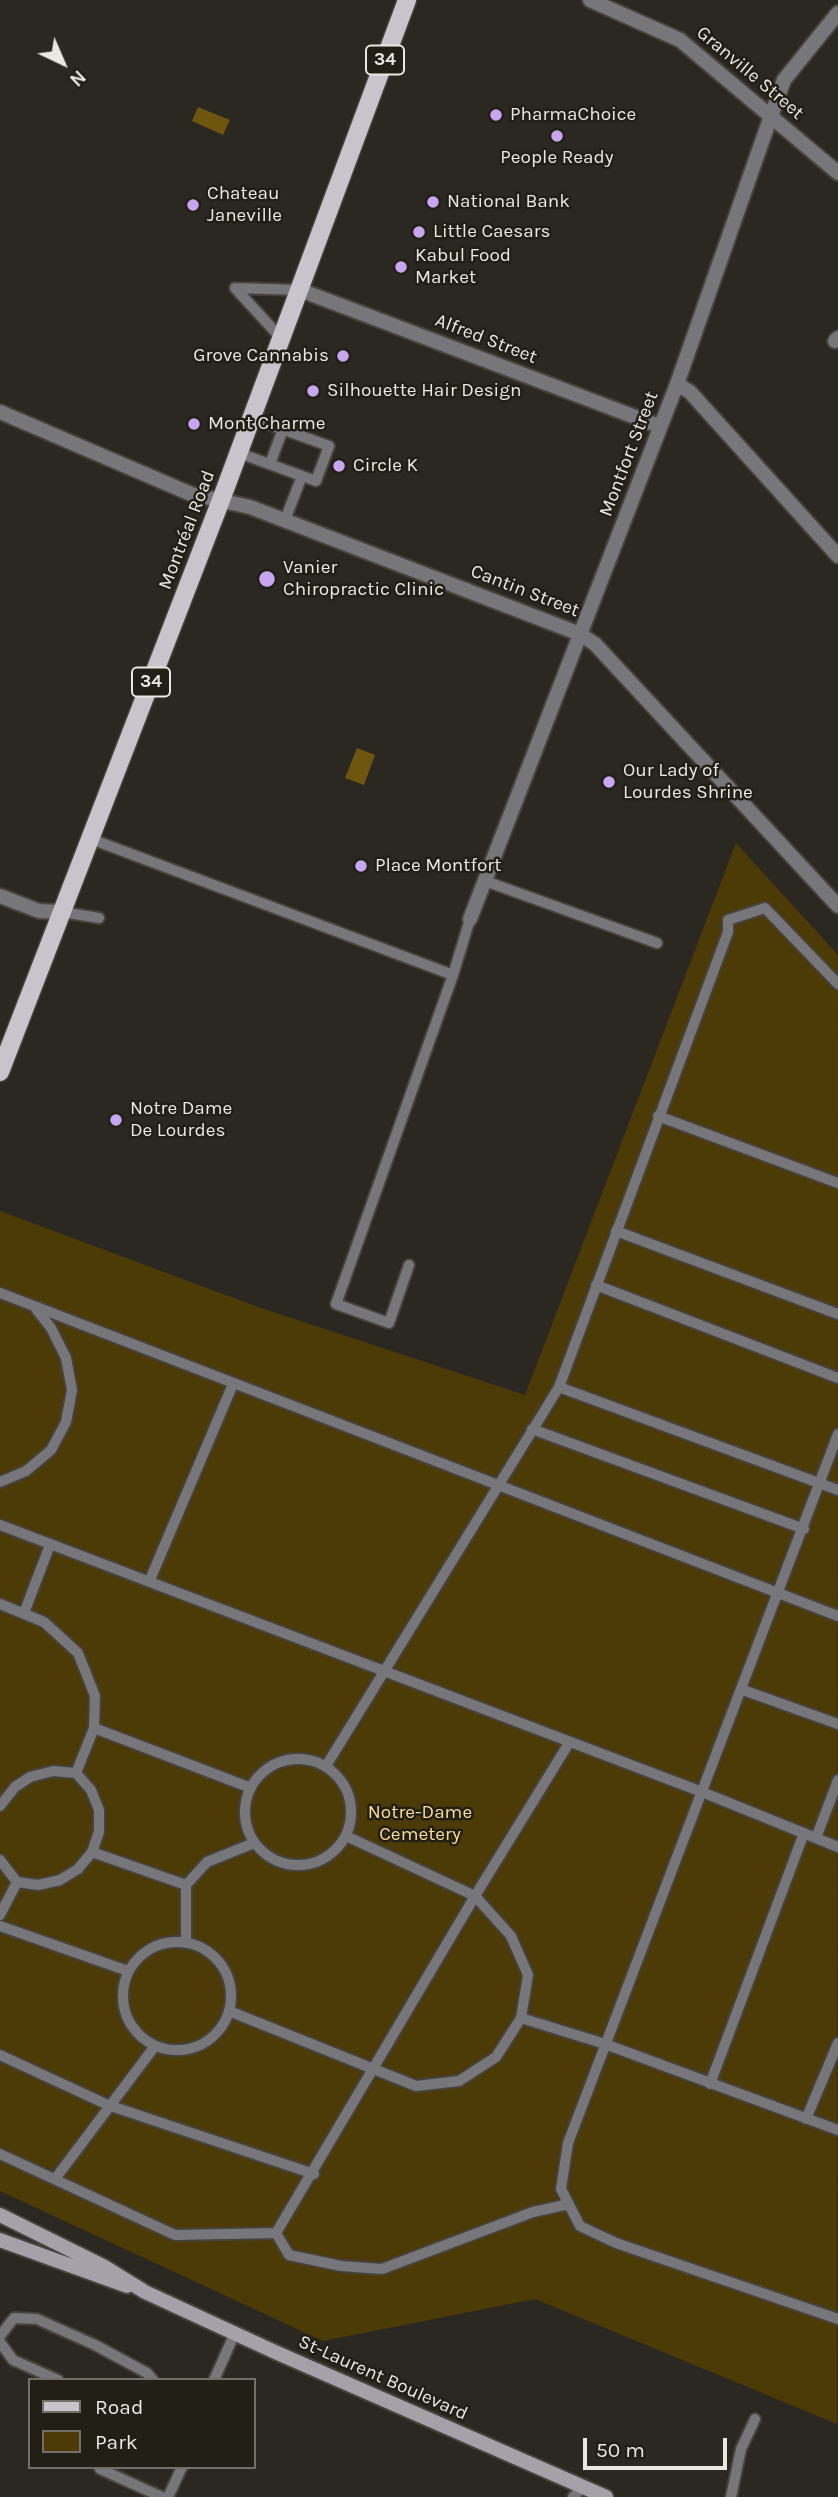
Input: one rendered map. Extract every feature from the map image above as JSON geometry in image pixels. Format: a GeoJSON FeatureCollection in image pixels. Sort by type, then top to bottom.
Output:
{"type":"FeatureCollection","features":[{"type":"Feature","properties":{"kind":"main road","name":"Montréal Road"},"geometry":{"type":"LineString","coordinates":[[0,1072],[239,453],[407,0]]}},
{"type":"Feature","properties":{"kind":"main road","name":"St-Laurent Boulevard"},"geometry":{"type":"LineString","coordinates":[[0,2215],[103,2266],[145,2292],[580,2494],[606,2497]]}},
{"type":"Feature","properties":{"kind":"main road","name":"St-Laurent Boulevard"},"geometry":{"type":"LineString","coordinates":[[0,2240],[96,2277],[145,2292]]}},
{"type":"Feature","properties":{"kind":"street","name":"Granville Street"},"geometry":{"type":"LineString","coordinates":[[590,0],[680,40],[838,173]]}},
{"type":"Feature","properties":{"kind":"street","name":"Montfort Street"},"geometry":{"type":"LineString","coordinates":[[470,919],[677,384],[784,80],[838,13]]}},
{"type":"Feature","properties":{"kind":"street","name":"Alfred Street"},"geometry":{"type":"LineString","coordinates":[[300,290],[659,426]]}},
{"type":"Feature","properties":{"kind":"street"},"geometry":{"type":"LineString","coordinates":[[677,384],[690,392],[838,556]]}},
{"type":"Feature","properties":{"kind":"street","name":"Cantin Street"},"geometry":{"type":"LineString","coordinates":[[0,412],[191,494],[221,500],[285,520],[580,634],[595,644],[838,906]]}},
{"type":"Feature","properties":{"kind":"street"},"geometry":{"type":"LineString","coordinates":[[0,896],[39,911],[62,912]]}},
{"type":"Feature","properties":{"kind":"lane"},"geometry":{"type":"LineString","coordinates":[[281,338],[235,288],[300,290]]}},
{"type":"Feature","properties":{"kind":"lane"},"geometry":{"type":"LineString","coordinates":[[239,453],[291,469],[316,481],[329,446],[251,418]]}},
{"type":"Feature","properties":{"kind":"lane"},"geometry":{"type":"LineString","coordinates":[[270,464],[283,429]]}},
{"type":"Feature","properties":{"kind":"lane"},"geometry":{"type":"LineString","coordinates":[[299,448],[303,437]]}},
{"type":"Feature","properties":{"kind":"lane"},"geometry":{"type":"LineString","coordinates":[[285,520],[302,475]]}},
{"type":"Feature","properties":{"kind":"lane"},"geometry":{"type":"LineString","coordinates":[[91,839],[453,975]]}},
{"type":"Feature","properties":{"kind":"lane"},"geometry":{"type":"LineString","coordinates":[[485,881],[657,943]]}},
{"type":"Feature","properties":{"kind":"lane"},"geometry":{"type":"LineString","coordinates":[[326,1766],[500,1487],[559,1387],[728,932],[728,920],[765,908],[838,984]]}},
{"type":"Feature","properties":{"kind":"lane"},"geometry":{"type":"LineString","coordinates":[[62,912],[99,918]]}},
{"type":"Feature","properties":{"kind":"lane"},"geometry":{"type":"LineString","coordinates":[[409,1265],[389,1323],[336,1304],[453,975],[470,919]]}},
{"type":"Feature","properties":{"kind":"lane"},"geometry":{"type":"LineString","coordinates":[[658,1116],[838,1183]]}},
{"type":"Feature","properties":{"kind":"lane"},"geometry":{"type":"LineString","coordinates":[[616,1231],[838,1314]]}},
{"type":"Feature","properties":{"kind":"lane"},"geometry":{"type":"LineString","coordinates":[[596,1285],[838,1378]]}},
{"type":"Feature","properties":{"kind":"lane"},"geometry":{"type":"LineString","coordinates":[[0,1293],[838,1616]]}},
{"type":"Feature","properties":{"kind":"lane"},"geometry":{"type":"LineString","coordinates":[[0,1482],[26,1471],[51,1450],[66,1422],[72,1390],[66,1358],[51,1328],[34,1307]]}},
{"type":"Feature","properties":{"kind":"lane"},"geometry":{"type":"LineString","coordinates":[[149,1582],[233,1384]]}},
{"type":"Feature","properties":{"kind":"lane"},"geometry":{"type":"LineString","coordinates":[[559,1387],[838,1490]]}},
{"type":"Feature","properties":{"kind":"lane"},"geometry":{"type":"LineString","coordinates":[[532,1429],[804,1530]]}},
{"type":"Feature","properties":{"kind":"lane"},"geometry":{"type":"LineString","coordinates":[[838,1434],[804,1530],[568,2143],[561,2189],[580,2226],[616,2243],[838,2319]]}},
{"type":"Feature","properties":{"kind":"lane"},"geometry":{"type":"LineString","coordinates":[[0,1525],[569,1744],[702,1792],[838,1847]]}},
{"type":"Feature","properties":{"kind":"lane"},"geometry":{"type":"LineString","coordinates":[[24,1613],[50,1545]]}},
{"type":"Feature","properties":{"kind":"lane"},"geometry":{"type":"LineString","coordinates":[[0,1604],[44,1622],[78,1653],[95,1696],[94,1728],[76,1773]]}},
{"type":"Feature","properties":{"kind":"lane"},"geometry":{"type":"LineString","coordinates":[[743,1690],[838,1724]]}},
{"type":"Feature","properties":{"kind":"lane"},"geometry":{"type":"LineString","coordinates":[[94,1728],[251,1788]]}},
{"type":"Feature","properties":{"kind":"lane"},"geometry":{"type":"LineString","coordinates":[[276,2234],[314,2174],[475,1896],[569,1744]]}},
{"type":"Feature","properties":{"kind":"lane"},"geometry":{"type":"LineString","coordinates":[[304,1759],[326,1766],[336,1773],[346,1787],[352,1805],[351,1822],[346,1836],[334,1853],[318,1862],[301,1866],[283,1864],[267,1856],[254,1843],[247,1827],[245,1809],[251,1788],[258,1776],[286,1760],[304,1759]]}},
{"type":"Feature","properties":{"kind":"lane"},"geometry":{"type":"LineString","coordinates":[[0,1806],[15,1787],[30,1777],[53,1771],[76,1773],[91,1790],[99,1810],[99,1832],[92,1852],[78,1869],[60,1880],[38,1885],[17,1882],[0,1860]]}},
{"type":"Feature","properties":{"kind":"lane"},"geometry":{"type":"LineString","coordinates":[[816,1838],[838,1780]]}},
{"type":"Feature","properties":{"kind":"lane"},"geometry":{"type":"LineString","coordinates":[[710,2084],[804,1833]]}},
{"type":"Feature","properties":{"kind":"lane"},"geometry":{"type":"LineString","coordinates":[[229,2011],[416,2085],[459,2081],[496,2057],[521,2018],[528,1975],[511,1936],[475,1896],[346,1836]]}},
{"type":"Feature","properties":{"kind":"lane"},"geometry":{"type":"LineString","coordinates":[[186,1943],[186,1885],[207,1862],[254,1843]]}},
{"type":"Feature","properties":{"kind":"lane"},"geometry":{"type":"LineString","coordinates":[[92,1852],[186,1885]]}},
{"type":"Feature","properties":{"kind":"lane"},"geometry":{"type":"LineString","coordinates":[[0,1915],[17,1882]]}},
{"type":"Feature","properties":{"kind":"lane"},"geometry":{"type":"LineString","coordinates":[[0,1926],[128,1972]]}},
{"type":"Feature","properties":{"kind":"lane"},"geometry":{"type":"LineString","coordinates":[[172,1942],[186,1943],[206,1950],[219,1962],[228,1978],[231,1996],[229,2011],[220,2029],[207,2042],[181,2050],[155,2046],[140,2036],[129,2022],[123,2007],[123,1989],[128,1972],[139,1957],[154,1947],[172,1942]]}},
{"type":"Feature","properties":{"kind":"lane"},"geometry":{"type":"LineString","coordinates":[[521,2018],[605,2044],[838,2130]]}},
{"type":"Feature","properties":{"kind":"lane"},"geometry":{"type":"LineString","coordinates":[[806,2119],[838,2043]]}},
{"type":"Feature","properties":{"kind":"lane"},"geometry":{"type":"LineString","coordinates":[[55,2179],[108,2105],[155,2046]]}},
{"type":"Feature","properties":{"kind":"lane"},"geometry":{"type":"LineString","coordinates":[[0,2055],[108,2105],[314,2174]]}},
{"type":"Feature","properties":{"kind":"lane"},"geometry":{"type":"LineString","coordinates":[[0,2154],[175,2235],[276,2234]]}},
{"type":"Feature","properties":{"kind":"lane"},"geometry":{"type":"LineString","coordinates":[[276,2234],[289,2255],[341,2266],[382,2269],[533,2212],[569,2204]]}},
{"type":"Feature","properties":{"kind":"lane"},"geometry":{"type":"LineString","coordinates":[[0,2336],[14,2318],[37,2319],[95,2345],[147,2373],[151,2378]]}},
{"type":"Feature","properties":{"kind":"lane"},"geometry":{"type":"LineString","coordinates":[[215,2378],[235,2333]]}},
{"type":"Feature","properties":{"kind":"lane"},"geometry":{"type":"LineString","coordinates":[[0,2342],[13,2360],[54,2378]]}},
{"type":"Feature","properties":{"kind":"lane"},"geometry":{"type":"LineString","coordinates":[[731,2497],[741,2449],[755,2419]]}},
{"type":"Feature","properties":{"kind":"lane"},"geometry":{"type":"LineString","coordinates":[[100,2469],[162,2497]]}},
{"type":"Feature","properties":{"kind":"lane"},"geometry":{"type":"LineString","coordinates":[[168,2497],[182,2469]]}},
{"type":"Feature","properties":{"kind":"green space","name":"Notre-Dame Cemetery"},"geometry":{"type":"Polygon","coordinates":[[[736,843],[838,955],[837,2424],[535,2299],[323,2341],[0,2191],[0,1211],[258,1307],[525,1395],[736,843]]]}},
{"type":"Feature","properties":{"kind":"shaded area"},"geometry":{"type":"Polygon","coordinates":[[[198,107],[230,120],[223,135],[192,121],[198,107]]]}},
{"type":"Feature","properties":{"kind":"shaded area"},"geometry":{"type":"Polygon","coordinates":[[[357,748],[375,755],[364,785],[345,778],[357,748]]]}},
{"type":"Feature","properties":{"kind":"place","name":"PharmaChoice"},"geometry":{"type":"Point","coordinates":[496,115]}},
{"type":"Feature","properties":{"kind":"place","name":"People Ready"},"geometry":{"type":"Point","coordinates":[557,136]}},
{"type":"Feature","properties":{"kind":"place","name":"National Bank"},"geometry":{"type":"Point","coordinates":[433,202]}},
{"type":"Feature","properties":{"kind":"place","name":"Chateau Janeville"},"geometry":{"type":"Point","coordinates":[193,205]}},
{"type":"Feature","properties":{"kind":"place","name":"Little Caesars"},"geometry":{"type":"Point","coordinates":[419,232]}},
{"type":"Feature","properties":{"kind":"place","name":"Kabul Food Market"},"geometry":{"type":"Point","coordinates":[401,267]}},
{"type":"Feature","properties":{"kind":"place","name":"Grove Cannabis"},"geometry":{"type":"Point","coordinates":[343,356]}},
{"type":"Feature","properties":{"kind":"place","name":"Silhouette Hair Design"},"geometry":{"type":"Point","coordinates":[313,391]}},
{"type":"Feature","properties":{"kind":"place","name":"Mont Charme"},"geometry":{"type":"Point","coordinates":[194,424]}},
{"type":"Feature","properties":{"kind":"place","name":"Circle K"},"geometry":{"type":"Point","coordinates":[339,466]}},
{"type":"Feature","properties":{"kind":"place","name":"Vanier Chiropractic Clinic"},"geometry":{"type":"Point","coordinates":[267,579]}},
{"type":"Feature","properties":{"kind":"place","name":"Our Lady of Lourdes Shrine"},"geometry":{"type":"Point","coordinates":[609,782]}},
{"type":"Feature","properties":{"kind":"place","name":"Place Montfort"},"geometry":{"type":"Point","coordinates":[361,866]}},
{"type":"Feature","properties":{"kind":"place","name":"Notre Dame De Lourdes"},"geometry":{"type":"Point","coordinates":[116,1120]}}]}
